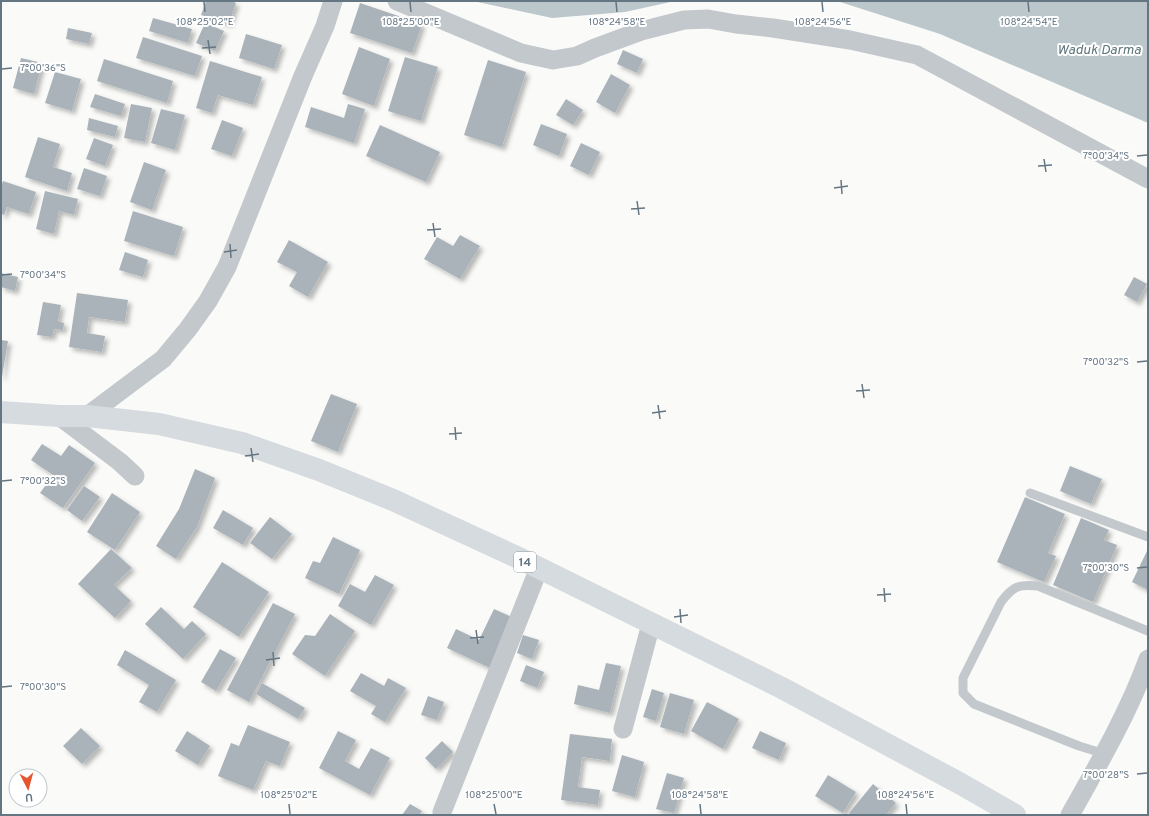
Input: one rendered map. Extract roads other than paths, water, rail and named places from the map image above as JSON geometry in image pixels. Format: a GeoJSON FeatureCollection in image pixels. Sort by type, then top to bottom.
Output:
{"type":"FeatureCollection","features":[{"type":"Feature","properties":{"kind":"highway","name":"14"},"geometry":{"type":"LineString","coordinates":[[1,412],[59,416],[87,416],[159,424],[242,443],[319,470],[379,494],[538,568],[782,688],[961,784],[1015,815]]}},
{"type":"Feature","properties":{"kind":"street"},"geometry":{"type":"LineString","coordinates":[[87,416],[163,359],[188,329],[208,301],[227,267],[303,76],[325,26],[333,1]]}},
{"type":"Feature","properties":{"kind":"street"},"geometry":{"type":"LineString","coordinates":[[397,1],[521,53],[553,60],[577,56],[641,31],[684,20],[708,18],[736,24],[850,40],[917,55],[1148,179]]}},
{"type":"Feature","properties":{"kind":"street"},"geometry":{"type":"LineString","coordinates":[[59,416],[120,462],[135,476]]}},
{"type":"Feature","properties":{"kind":"street"},"geometry":{"type":"LineString","coordinates":[[442,812],[538,568]]}},
{"type":"Feature","properties":{"kind":"street"},"geometry":{"type":"LineString","coordinates":[[623,729],[652,624]]}},
{"type":"Feature","properties":{"kind":"street"},"geometry":{"type":"LineString","coordinates":[[1070,815],[1105,754],[1148,659]]}},
{"type":"Feature","properties":{"kind":"lane"},"geometry":{"type":"LineString","coordinates":[[1030,493],[1148,537]]}},
{"type":"Feature","properties":{"kind":"lane"},"geometry":{"type":"LineString","coordinates":[[1105,754],[1079,746],[974,704],[963,693],[963,678],[1001,602],[1009,592],[1017,586],[1038,586],[1148,631]]}},
{"type":"Feature","properties":{"kind":"water"},"geometry":{"type":"Polygon","coordinates":[[[473,1],[675,1],[625,12],[552,18],[473,1]]]}},
{"type":"Feature","properties":{"kind":"water","name":"Waduk Darma"},"geometry":{"type":"Polygon","coordinates":[[[837,1],[1148,1],[1148,123],[940,34],[837,1]]]}}]}
